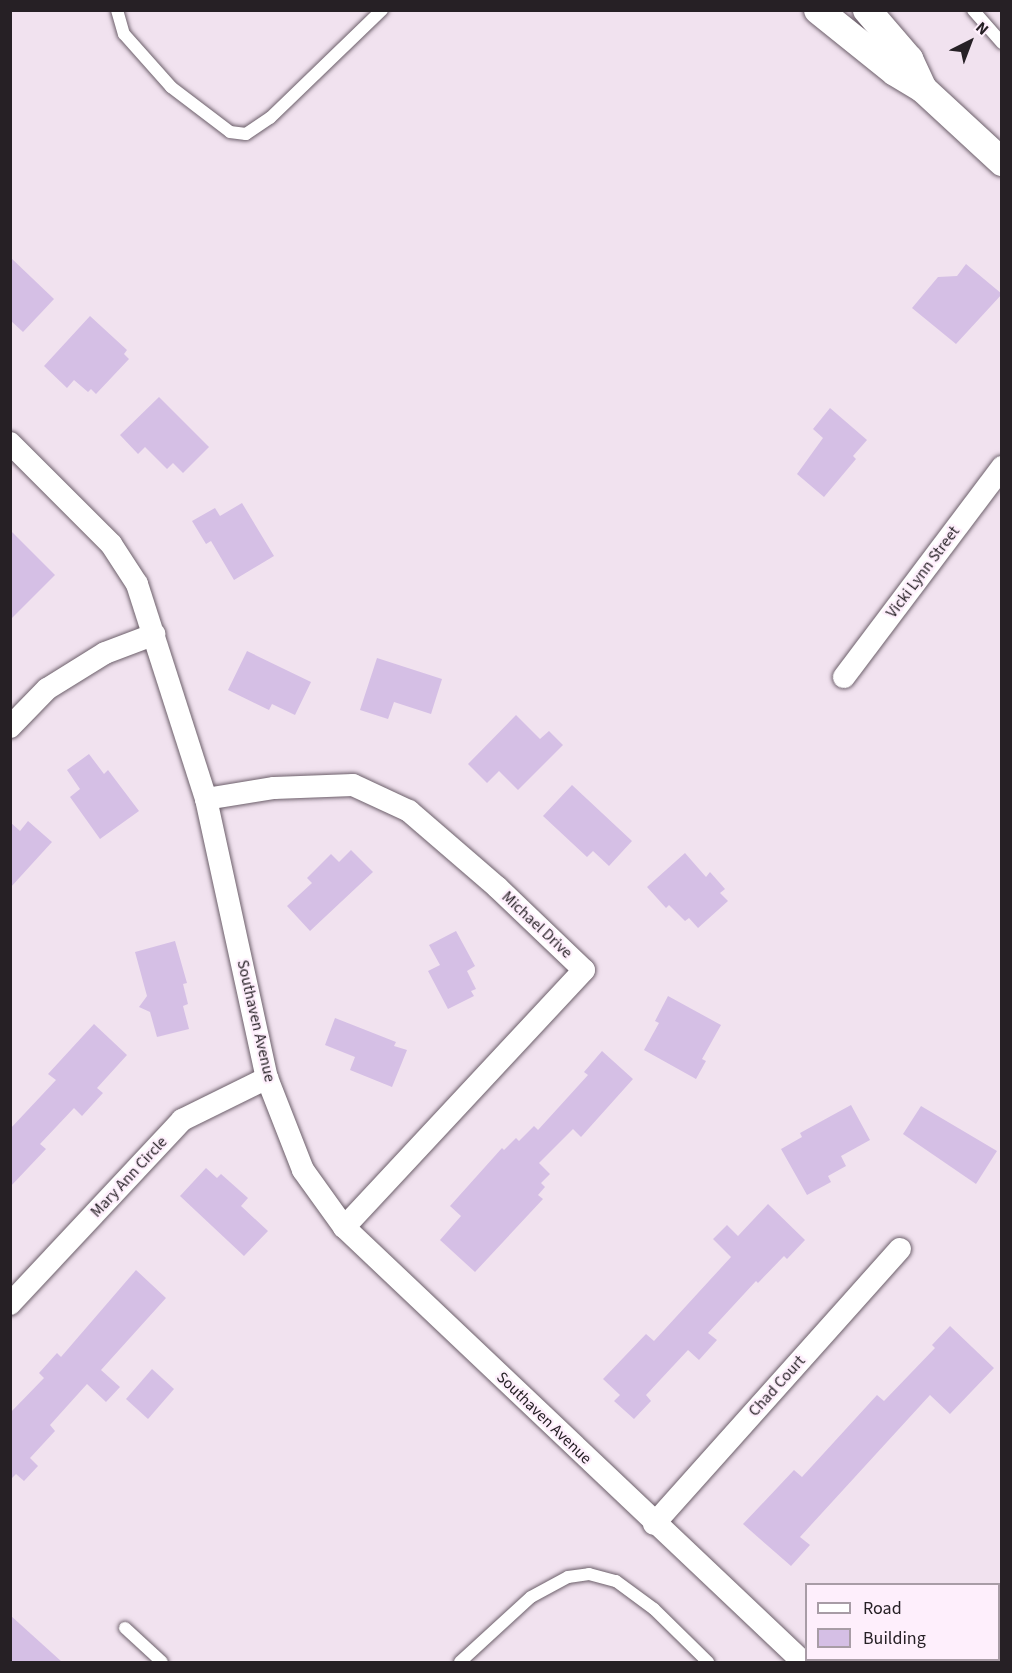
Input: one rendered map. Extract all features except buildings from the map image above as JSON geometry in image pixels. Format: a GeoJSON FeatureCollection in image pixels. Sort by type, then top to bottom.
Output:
{"type":"FeatureCollection","features":[{"type":"Feature","properties":{"kind":"street"},"geometry":{"type":"LineString","coordinates":[[818,10],[895,72],[923,89],[1002,162]]}},
{"type":"Feature","properties":{"kind":"street"},"geometry":{"type":"LineString","coordinates":[[867,10],[909,59],[923,89]]}},
{"type":"Feature","properties":{"kind":"street","name":"Southaven Avenue"},"geometry":{"type":"LineString","coordinates":[[10,443],[111,544],[137,584],[155,634],[206,799],[267,1078],[303,1170],[344,1227],[654,1524],[802,1662]]}},
{"type":"Feature","properties":{"kind":"street","name":"Vicki Lynn Street"},"geometry":{"type":"LineString","coordinates":[[844,677],[1002,467]]}},
{"type":"Feature","properties":{"kind":"street"},"geometry":{"type":"LineString","coordinates":[[10,727],[47,689],[105,653],[155,634]]}},
{"type":"Feature","properties":{"kind":"street","name":"Michael Drive"},"geometry":{"type":"LineString","coordinates":[[206,799],[274,788],[354,786],[381,798],[409,811],[497,887],[584,970],[344,1227]]}},
{"type":"Feature","properties":{"kind":"street","name":"Mary Ann Circle"},"geometry":{"type":"LineString","coordinates":[[10,1304],[182,1120],[267,1078]]}},
{"type":"Feature","properties":{"kind":"street","name":"Chad Court"},"geometry":{"type":"LineString","coordinates":[[654,1524],[900,1249]]}},
{"type":"Feature","properties":{"kind":"lane"},"geometry":{"type":"LineString","coordinates":[[117,10],[124,34],[171,87],[230,132],[246,134],[270,118],[382,10]]}},
{"type":"Feature","properties":{"kind":"lane"},"geometry":{"type":"LineString","coordinates":[[973,10],[1002,43]]}},
{"type":"Feature","properties":{"kind":"lane"},"geometry":{"type":"LineString","coordinates":[[460,1662],[531,1597],[568,1577],[589,1574],[616,1581],[654,1609],[708,1662]]}},
{"type":"Feature","properties":{"kind":"lane"},"geometry":{"type":"LineString","coordinates":[[125,1628],[162,1662]]}}]}
